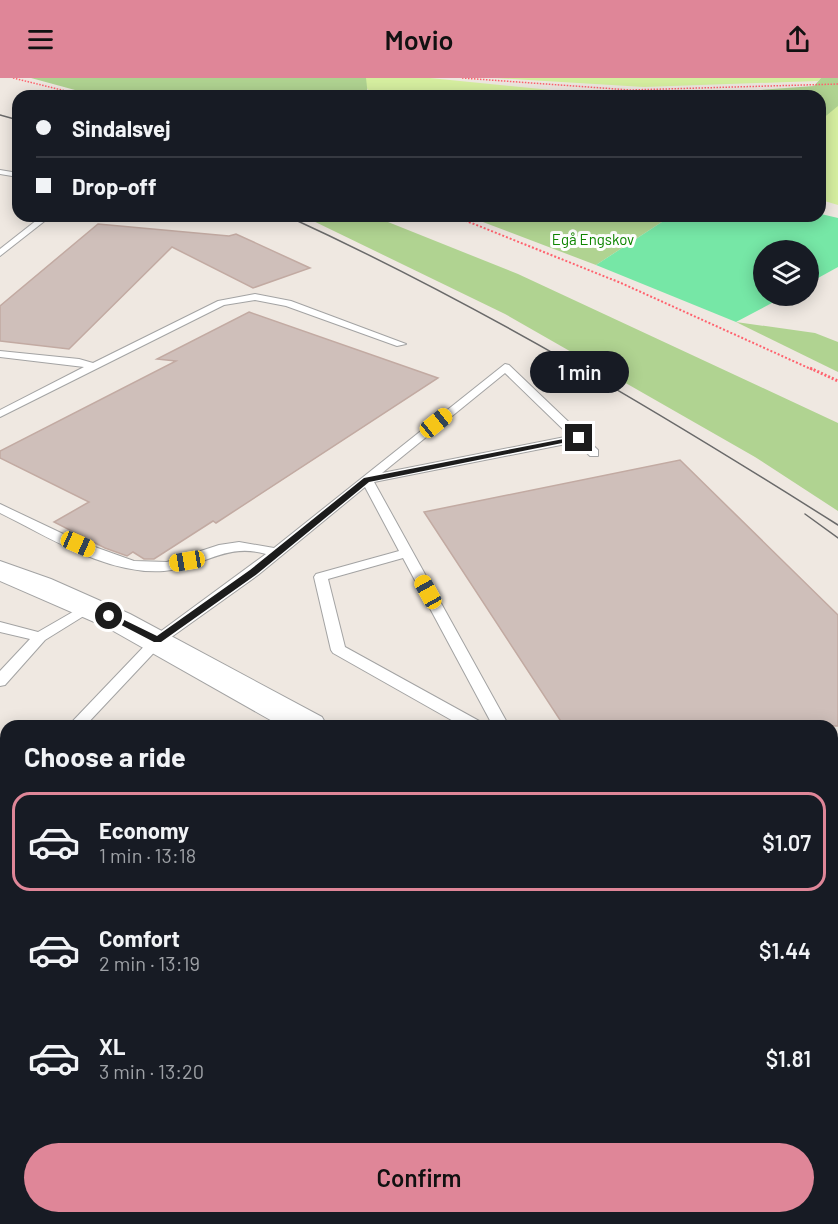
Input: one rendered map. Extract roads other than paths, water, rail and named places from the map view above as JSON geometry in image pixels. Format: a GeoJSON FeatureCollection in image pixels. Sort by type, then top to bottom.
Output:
{"type":"FeatureCollection","features":[{"type":"Feature","properties":{"kind":"street"},"geometry":{"type":"LineString","coordinates":[[0,570],[44,585],[158,640],[298,720]]}},
{"type":"Feature","properties":{"kind":"street"},"geometry":{"type":"LineString","coordinates":[[158,640],[262,720]]}},
{"type":"Feature","properties":{"kind":"lane"},"geometry":{"type":"LineString","coordinates":[[0,253],[39,222]]}},
{"type":"Feature","properties":{"kind":"lane"},"geometry":{"type":"LineString","coordinates":[[0,414],[221,303],[255,297],[288,303],[401,344]]}},
{"type":"Feature","properties":{"kind":"lane"},"geometry":{"type":"LineString","coordinates":[[0,354],[79,362],[93,367]]}},
{"type":"Feature","properties":{"kind":"lane"},"geometry":{"type":"LineString","coordinates":[[82,720],[158,640],[277,553],[505,367],[594,453]]}},
{"type":"Feature","properties":{"kind":"lane"},"geometry":{"type":"LineString","coordinates":[[367,480],[579,438]]}},
{"type":"Feature","properties":{"kind":"lane"},"geometry":{"type":"LineString","coordinates":[[367,480],[498,720]]}},
{"type":"Feature","properties":{"kind":"lane"},"geometry":{"type":"LineString","coordinates":[[0,508],[118,561],[149,568],[187,561],[218,548],[243,544],[277,553]]}},
{"type":"Feature","properties":{"kind":"lane"},"geometry":{"type":"LineString","coordinates":[[407,553],[321,577],[338,650],[464,720]]}},
{"type":"Feature","properties":{"kind":"lane"},"geometry":{"type":"LineString","coordinates":[[0,681],[40,637],[90,606]]}},
{"type":"Feature","properties":{"kind":"lane"},"geometry":{"type":"LineString","coordinates":[[0,627],[40,637]]}},
{"type":"Feature","properties":{"kind":"tram line"},"geometry":{"type":"LineString","coordinates":[[0,115],[12,118]]}},
{"type":"Feature","properties":{"kind":"tram line"},"geometry":{"type":"LineString","coordinates":[[300,222],[429,286],[567,361],[703,441],[838,525]]}},
{"type":"Feature","properties":{"kind":"tram line"},"geometry":{"type":"LineString","coordinates":[[805,514],[838,538]]}},
{"type":"Feature","properties":{"kind":"park label","name":"Egå Engskov"},"geometry":{"type":"Point","coordinates":[593,239]}}]}
